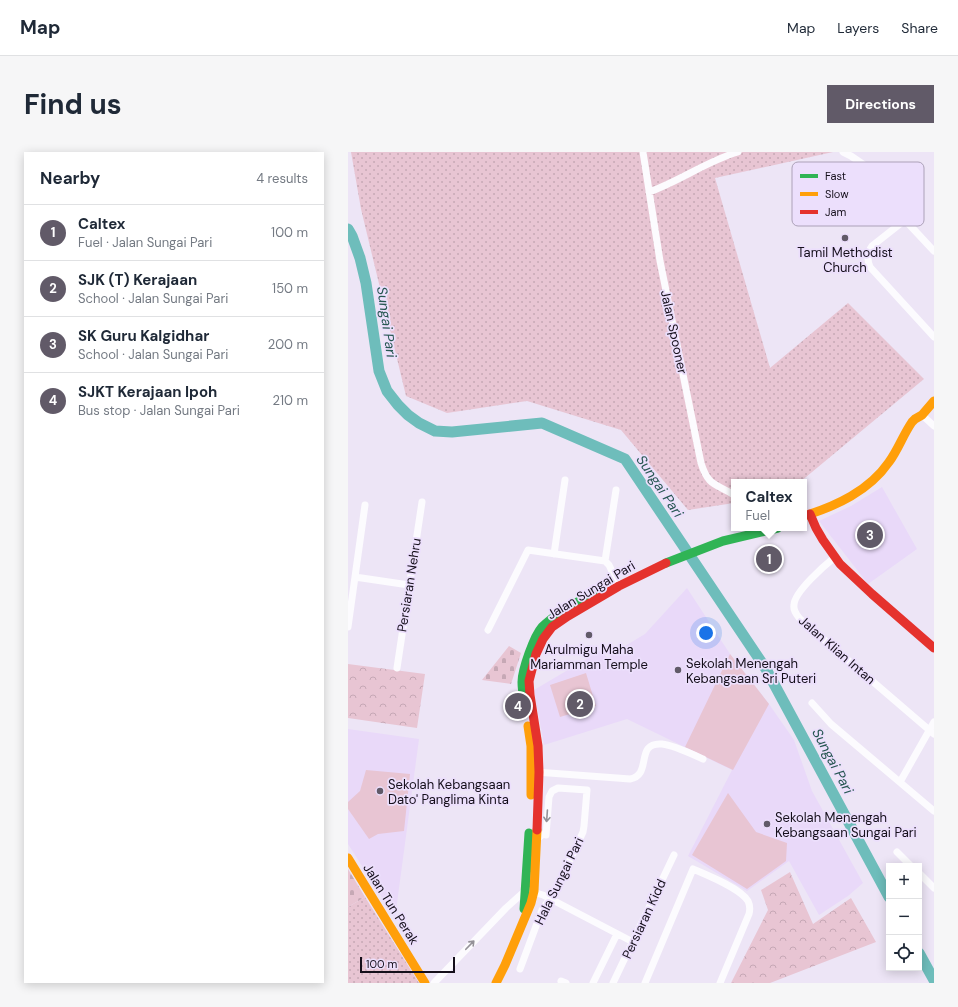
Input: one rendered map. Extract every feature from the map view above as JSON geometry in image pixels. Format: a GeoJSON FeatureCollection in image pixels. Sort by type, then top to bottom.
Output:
{"type":"FeatureCollection","features":[{"type":"Feature","properties":{"kind":"main road"},"geometry":{"type":"LineString","coordinates":[[934,401],[922,415],[913,421],[878,476],[855,494],[808,518],[835,557],[853,578],[934,648]]}},
{"type":"Feature","properties":{"kind":"main road","name":"Jalan Sungai Pari"},"geometry":{"type":"LineString","coordinates":[[496,983],[519,930],[525,903],[530,890],[536,840],[538,796],[531,746],[529,681],[532,667],[543,639],[552,627],[618,583],[662,562],[746,531]]}},
{"type":"Feature","properties":{"kind":"main road","name":"Jalan Sungai Pari"},"geometry":{"type":"LineString","coordinates":[[723,539],[763,531]]}},
{"type":"Feature","properties":{"kind":"main road","name":"Jalan Sungai Pari"},"geometry":{"type":"LineString","coordinates":[[530,890],[529,840],[535,772]]}},
{"type":"Feature","properties":{"kind":"main road","name":"Jalan Tun Perak"},"geometry":{"type":"LineString","coordinates":[[348,858],[425,983]]}},
{"type":"Feature","properties":{"kind":"street","name":"Jalan Spooner"},"geometry":{"type":"LineString","coordinates":[[643,152],[660,261],[701,463],[704,472],[711,482],[731,493]]}},
{"type":"Feature","properties":{"kind":"street"},"geometry":{"type":"LineString","coordinates":[[649,192],[707,164],[738,152]]}},
{"type":"Feature","properties":{"kind":"street"},"geometry":{"type":"LineString","coordinates":[[843,152],[859,162]]}},
{"type":"Feature","properties":{"kind":"street"},"geometry":{"type":"LineString","coordinates":[[897,226],[872,246],[869,250],[868,262],[870,267],[934,337]]}},
{"type":"Feature","properties":{"kind":"street"},"geometry":{"type":"LineString","coordinates":[[911,226],[934,251]]}},
{"type":"Feature","properties":{"kind":"street"},"geometry":{"type":"LineString","coordinates":[[922,415],[934,426]]}},
{"type":"Feature","properties":{"kind":"street"},"geometry":{"type":"LineString","coordinates":[[554,554],[565,480]]}},
{"type":"Feature","properties":{"kind":"street"},"geometry":{"type":"LineString","coordinates":[[605,561],[616,490]]}},
{"type":"Feature","properties":{"kind":"street","name":"Persiaran Nehru"},"geometry":{"type":"LineString","coordinates":[[397,668],[422,502]]}},
{"type":"Feature","properties":{"kind":"street"},"geometry":{"type":"LineString","coordinates":[[348,627],[366,505]]}},
{"type":"Feature","properties":{"kind":"street"},"geometry":{"type":"LineString","coordinates":[[488,630],[528,550],[605,561],[609,565],[618,583]]}},
{"type":"Feature","properties":{"kind":"street","name":"Jalan Klian Intan"},"geometry":{"type":"LineString","coordinates":[[835,557],[805,586],[795,599],[793,606],[795,613],[932,732]]}},
{"type":"Feature","properties":{"kind":"street"},"geometry":{"type":"LineString","coordinates":[[355,577],[409,585]]}},
{"type":"Feature","properties":{"kind":"street"},"geometry":{"type":"LineString","coordinates":[[812,703],[831,724],[934,811]]}},
{"type":"Feature","properties":{"kind":"street"},"geometry":{"type":"LineString","coordinates":[[900,782],[932,732],[934,722]]}},
{"type":"Feature","properties":{"kind":"street"},"geometry":{"type":"LineString","coordinates":[[535,772],[630,780],[634,779],[642,771],[645,754],[648,748],[661,744],[690,753],[703,759]]}},
{"type":"Feature","properties":{"kind":"street","name":"Hala Sungai Pari"},"geometry":{"type":"LineString","coordinates":[[520,970],[542,910],[558,888],[583,832],[584,826],[587,790],[558,788],[552,791],[548,797]]}},
{"type":"Feature","properties":{"kind":"street"},"geometry":{"type":"LineString","coordinates":[[536,840],[543,834],[546,835],[548,797],[538,796]]}},
{"type":"Feature","properties":{"kind":"street"},"geometry":{"type":"LineString","coordinates":[[897,852],[908,863]]}},
{"type":"Feature","properties":{"kind":"street","name":"Persiaran Kidd"},"geometry":{"type":"LineString","coordinates":[[613,983],[674,854]]}},
{"type":"Feature","properties":{"kind":"street"},"geometry":{"type":"LineString","coordinates":[[645,983],[693,869],[720,881],[731,888],[744,898],[749,905],[749,914],[720,983]]}},
{"type":"Feature","properties":{"kind":"street"},"geometry":{"type":"LineString","coordinates":[[922,876],[934,888]]}},
{"type":"Feature","properties":{"kind":"street"},"geometry":{"type":"LineString","coordinates":[[434,983],[506,908],[530,890],[550,898],[633,942]]}},
{"type":"Feature","properties":{"kind":"street"},"geometry":{"type":"LineString","coordinates":[[593,983],[617,934]]}},
{"type":"Feature","properties":{"kind":"shaded area"},"geometry":{"type":"Polygon","coordinates":[[[882,487],[917,549],[868,584],[819,521],[851,506],[882,487]]]}},
{"type":"Feature","properties":{"kind":"shaded area"},"geometry":{"type":"Polygon","coordinates":[[[687,588],[730,654],[769,704],[794,740],[812,791],[863,883],[848,896],[819,915],[789,861],[747,891],[688,856],[732,770],[627,719],[544,745],[534,690],[600,651],[609,659],[615,652],[645,634],[687,588]]]}},
{"type":"Feature","properties":{"kind":"shaded area","name":"Sekolah Kebangsaan Dato' Panglima Kinta"},"geometry":{"type":"Polygon","coordinates":[[[348,729],[419,739],[395,918],[348,844],[348,729]]]}},
{"type":"Feature","properties":{"kind":"green space"},"geometry":{"type":"Polygon","coordinates":[[[351,152],[833,152],[715,178],[770,368],[848,303],[924,379],[804,479],[731,479],[731,503],[688,510],[621,430],[527,401],[447,413],[406,396],[361,209],[351,152]]]}},
{"type":"Feature","properties":{"kind":"green space"},"geometry":{"type":"Polygon","coordinates":[[[509,646],[521,653],[511,684],[482,680],[509,646]]]}},
{"type":"Feature","properties":{"kind":"green space"},"geometry":{"type":"Polygon","coordinates":[[[730,654],[769,704],[733,770],[685,747],[730,654]]]}},
{"type":"Feature","properties":{"kind":"green space"},"geometry":{"type":"Polygon","coordinates":[[[348,664],[425,674],[417,728],[348,718],[348,664]]]}},
{"type":"Feature","properties":{"kind":"green space"},"geometry":{"type":"Polygon","coordinates":[[[586,673],[596,706],[560,717],[550,685],[586,673]]]}},
{"type":"Feature","properties":{"kind":"green space"},"geometry":{"type":"Polygon","coordinates":[[[366,770],[410,774],[404,831],[378,834],[369,839],[348,809],[348,802],[360,791],[366,770]]]}},
{"type":"Feature","properties":{"kind":"green space"},"geometry":{"type":"Polygon","coordinates":[[[728,793],[756,832],[787,843],[786,861],[747,889],[692,855],[728,793]]]}},
{"type":"Feature","properties":{"kind":"green space"},"geometry":{"type":"Polygon","coordinates":[[[348,869],[365,897],[348,907],[348,869]]]}},
{"type":"Feature","properties":{"kind":"green space"},"geometry":{"type":"Polygon","coordinates":[[[790,872],[813,924],[851,898],[876,942],[770,983],[731,983],[768,910],[761,890],[790,872]]]}},
{"type":"Feature","properties":{"kind":"green space"},"geometry":{"type":"Polygon","coordinates":[[[365,897],[419,983],[348,983],[348,907],[365,897]]]}},
{"type":"Feature","properties":{"kind":"waterway","name":"Sungai Pari"},"geometry":{"type":"LineString","coordinates":[[348,229],[360,258],[366,283],[379,371],[387,391],[398,405],[419,423],[435,431],[452,432],[542,423],[625,459],[766,669],[886,891]]}},
{"type":"Feature","properties":{"kind":"waterway","name":"Sungai Pari"},"geometry":{"type":"LineString","coordinates":[[922,958],[934,980]]}},
{"type":"Feature","properties":{"kind":"traffic: fast"},"geometry":{"type":"LineString","coordinates":[[666,563],[723,541],[765,531]]}},
{"type":"Feature","properties":{"kind":"traffic: fast"},"geometry":{"type":"LineString","coordinates":[[524,700],[522,689],[524,670],[532,645],[539,631],[553,617],[593,593]]}},
{"type":"Feature","properties":{"kind":"traffic: fast"},"geometry":{"type":"LineString","coordinates":[[524,909],[529,833]]}},
{"type":"Feature","properties":{"kind":"traffic: slow"},"geometry":{"type":"LineString","coordinates":[[807,515],[840,502],[862,489],[872,481],[892,457],[912,422],[922,415],[934,401]]}},
{"type":"Feature","properties":{"kind":"traffic: slow"},"geometry":{"type":"LineString","coordinates":[[528,726],[531,746],[531,795]]}},
{"type":"Feature","properties":{"kind":"traffic: slow"},"geometry":{"type":"LineString","coordinates":[[496,983],[531,903],[534,891],[537,830]]}},
{"type":"Feature","properties":{"kind":"traffic: slow"},"geometry":{"type":"LineString","coordinates":[[348,858],[425,983]]}},
{"type":"Feature","properties":{"kind":"traffic: jam"},"geometry":{"type":"LineString","coordinates":[[810,514],[823,540],[840,564],[934,648]]}},
{"type":"Feature","properties":{"kind":"traffic: jam"},"geometry":{"type":"LineString","coordinates":[[537,830],[539,772],[538,746],[529,681],[536,654],[543,639],[552,627],[568,616],[619,586],[666,563]]}},
{"type":"Feature","properties":{"kind":"place","name":"Tamil Methodist Church"},"geometry":{"type":"Point","coordinates":[845,238]}},
{"type":"Feature","properties":{"kind":"place","name":"SK Guru Kalgidhar"},"geometry":{"type":"Point","coordinates":[870,535]}},
{"type":"Feature","properties":{"kind":"place","name":"Caltex"},"geometry":{"type":"Point","coordinates":[769,559]}},
{"type":"Feature","properties":{"kind":"place","name":"Arulmigu Maha Mariamman Temple"},"geometry":{"type":"Point","coordinates":[589,635]}},
{"type":"Feature","properties":{"kind":"place","name":"Sekolah Menengah Kebangsaan Sri Puteri"},"geometry":{"type":"Point","coordinates":[678,670]}},
{"type":"Feature","properties":{"kind":"place","name":"SJK (T) Kerajaan"},"geometry":{"type":"Point","coordinates":[580,704]}},
{"type":"Feature","properties":{"kind":"place","name":"SJKT Kerajaan Ipoh"},"geometry":{"type":"Point","coordinates":[518,706]}},
{"type":"Feature","properties":{"kind":"place","name":"Sekolah Kebangsaan Dato' Panglima Kinta"},"geometry":{"type":"Point","coordinates":[380,791]}},
{"type":"Feature","properties":{"kind":"place","name":"Sekolah Menengah Kebangsaan Sungai Pari"},"geometry":{"type":"Point","coordinates":[767,824]}}]}
